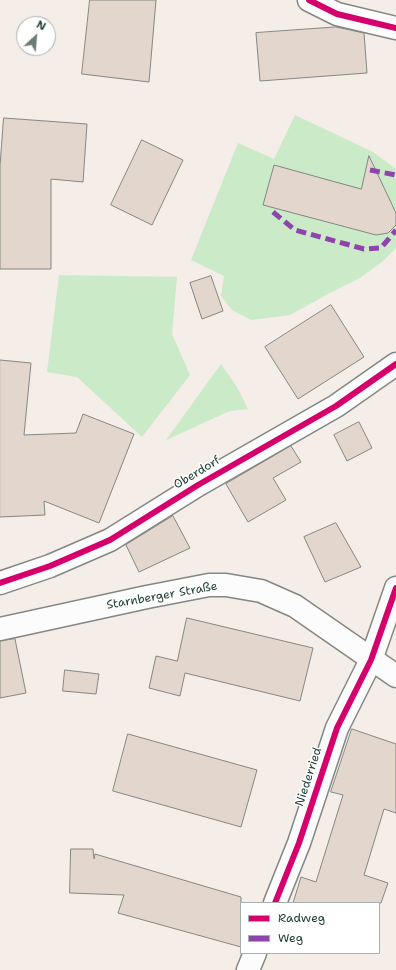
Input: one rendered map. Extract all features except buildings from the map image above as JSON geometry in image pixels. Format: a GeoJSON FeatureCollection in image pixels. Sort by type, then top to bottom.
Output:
{"type":"FeatureCollection","features":[{"type":"Feature","properties":{"kind":"street"},"geometry":{"type":"LineString","coordinates":[[310,0],[337,14],[396,28]]}},
{"type":"Feature","properties":{"kind":"street","name":"Oberdorf"},"geometry":{"type":"LineString","coordinates":[[0,583],[50,566],[110,540],[198,485],[336,406],[396,364]]}},
{"type":"Feature","properties":{"kind":"street","name":"Starnberger Straße"},"geometry":{"type":"LineString","coordinates":[[0,629],[209,585],[226,586],[261,591],[295,606],[396,676]]}},
{"type":"Feature","properties":{"kind":"street","name":"Niederried"},"geometry":{"type":"LineString","coordinates":[[275,902],[299,843],[337,728],[371,660],[396,588]]}},
{"type":"Feature","properties":{"kind":"street"},"geometry":{"type":"LineString","coordinates":[[248,970],[255,954]]}},
{"type":"Feature","properties":{"kind":"green space"},"geometry":{"type":"Polygon","coordinates":[[[295,115],[373,152],[396,169],[396,248],[383,261],[360,278],[290,315],[251,320],[232,310],[221,296],[224,276],[191,260],[238,143],[274,159],[295,115]]]}},
{"type":"Feature","properties":{"kind":"green space"},"geometry":{"type":"Polygon","coordinates":[[[59,275],[177,277],[172,334],[190,375],[142,437],[77,377],[47,372],[59,275]]]}},
{"type":"Feature","properties":{"kind":"green space"},"geometry":{"type":"Polygon","coordinates":[[[221,364],[237,387],[248,409],[230,411],[166,440],[221,364]]]}},
{"type":"Feature","properties":{"kind":"marked path"},"geometry":{"type":"LineString","coordinates":[[370,170],[396,175]]}},
{"type":"Feature","properties":{"kind":"marked path"},"geometry":{"type":"LineString","coordinates":[[273,212],[295,230],[364,249],[381,248],[396,230]]}},
{"type":"Feature","properties":{"kind":"cycle path"},"geometry":{"type":"LineString","coordinates":[[309,0],[337,14],[396,28]]}},
{"type":"Feature","properties":{"kind":"cycle path"},"geometry":{"type":"LineString","coordinates":[[0,583],[50,566],[110,540],[198,485],[336,406],[396,364]]}},
{"type":"Feature","properties":{"kind":"cycle path"},"geometry":{"type":"LineString","coordinates":[[275,902],[299,843],[337,728],[371,660],[396,588]]}}]}
